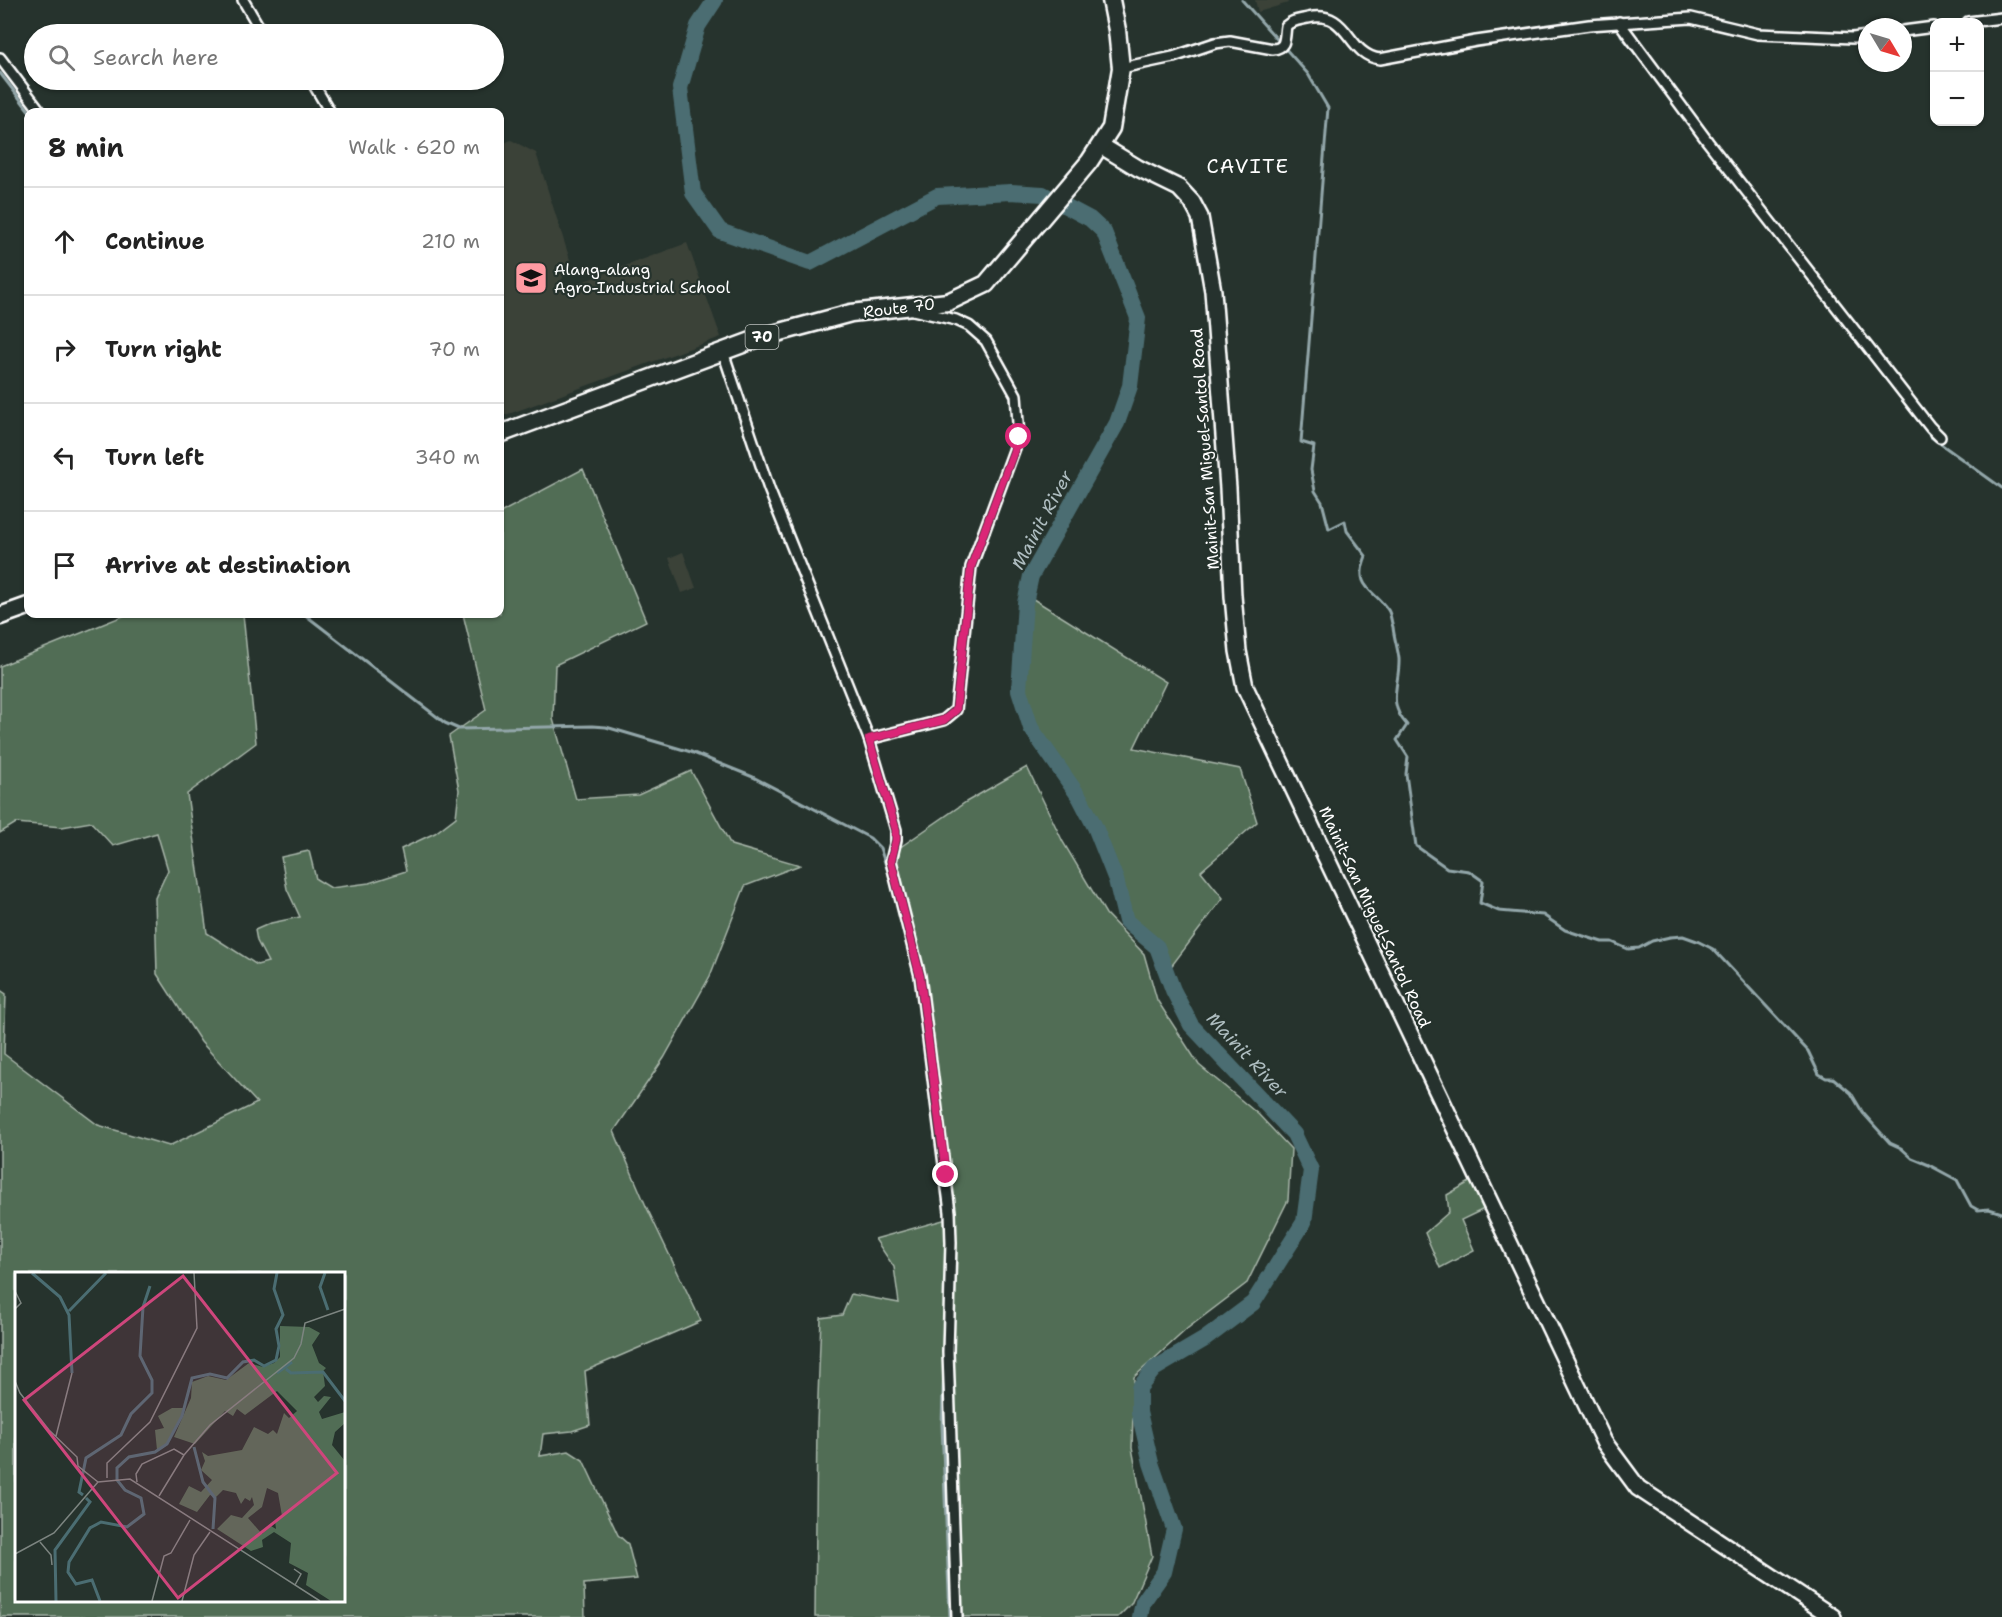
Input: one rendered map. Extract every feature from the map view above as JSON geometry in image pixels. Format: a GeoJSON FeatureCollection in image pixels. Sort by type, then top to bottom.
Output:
{"type":"FeatureCollection","features":[{"type":"Feature","properties":{"kind":"highway","name":"Route 70"},"geometry":{"type":"LineString","coordinates":[[504,433],[762,337],[851,313],[948,302],[986,284],[1089,162],[1111,128],[1121,68],[1111,0]]}},
{"type":"Feature","properties":{"kind":"highway"},"geometry":{"type":"LineString","coordinates":[[0,616],[24,607]]}},
{"type":"Feature","properties":{"kind":"main road","name":"Mainit-San Miguel-Santol Road"},"geometry":{"type":"LineString","coordinates":[[1100,145],[1138,168],[1179,188],[1192,202],[1200,217],[1213,291],[1228,488],[1233,596],[1238,651],[1245,687],[1604,1442],[1638,1488],[1833,1617]]}},
{"type":"Feature","properties":{"kind":"street"},"geometry":{"type":"LineString","coordinates":[[243,0],[257,24]]}},
{"type":"Feature","properties":{"kind":"street"},"geometry":{"type":"LineString","coordinates":[[1121,68],[1173,57],[1230,41],[1273,49],[1282,46],[1286,26],[1291,22],[1318,16],[1339,23],[1364,54],[1380,59],[1476,41],[1619,22],[1691,18],[1758,34],[1858,37]]}},
{"type":"Feature","properties":{"kind":"street"},"geometry":{"type":"LineString","coordinates":[[1984,20],[2002,18]]}},
{"type":"Feature","properties":{"kind":"street"},"geometry":{"type":"LineString","coordinates":[[1619,22],[1708,142],[1940,437]]}},
{"type":"Feature","properties":{"kind":"street"},"geometry":{"type":"LineString","coordinates":[[1912,30],[1930,28]]}},
{"type":"Feature","properties":{"kind":"street"},"geometry":{"type":"LineString","coordinates":[[0,58],[24,90]]}},
{"type":"Feature","properties":{"kind":"street"},"geometry":{"type":"LineString","coordinates":[[24,90],[38,108]]}},
{"type":"Feature","properties":{"kind":"street"},"geometry":{"type":"LineString","coordinates":[[317,90],[328,108]]}},
{"type":"Feature","properties":{"kind":"street"},"geometry":{"type":"LineString","coordinates":[[869,739],[944,720],[956,710],[971,567],[1019,437],[1016,395],[986,341],[969,326],[956,320],[902,307]]}},
{"type":"Feature","properties":{"kind":"street"},"geometry":{"type":"LineString","coordinates":[[723,352],[769,489],[869,739],[896,830],[891,861],[920,976],[946,1175],[950,1224],[948,1352],[957,1617]]}},
{"type":"Feature","properties":{"kind":"shaded area"},"geometry":{"type":"Polygon","coordinates":[[[1255,0],[1287,0],[1288,3],[1258,12],[1255,0]]]}},
{"type":"Feature","properties":{"kind":"shaded area"},"geometry":{"type":"Polygon","coordinates":[[[511,140],[536,153],[571,263],[555,292],[687,243],[721,337],[504,416],[504,143],[511,140]]]}},
{"type":"Feature","properties":{"kind":"shaded area"},"geometry":{"type":"Polygon","coordinates":[[[683,552],[696,588],[682,593],[669,558],[683,552]]]}},
{"type":"Feature","properties":{"kind":"green space"},"geometry":{"type":"Polygon","coordinates":[[[583,469],[646,621],[555,665],[553,719],[576,799],[638,795],[691,771],[731,845],[800,865],[745,886],[710,976],[664,1058],[614,1131],[646,1206],[701,1321],[585,1371],[590,1425],[572,1431],[543,1434],[540,1456],[569,1451],[583,1460],[618,1535],[628,1544],[637,1579],[584,1584],[585,1617],[0,1617],[0,990],[6,994],[4,1054],[98,1125],[169,1146],[257,1103],[201,1042],[157,974],[155,898],[168,870],[157,833],[113,846],[91,822],[62,827],[16,823],[0,833],[0,666],[118,618],[243,618],[256,743],[187,794],[207,933],[257,965],[268,962],[257,941],[255,930],[271,923],[300,917],[287,889],[281,857],[309,851],[316,879],[331,888],[369,883],[406,871],[401,849],[435,833],[456,817],[459,790],[449,736],[486,710],[464,618],[504,618],[504,511],[583,469]]]}},
{"type":"Feature","properties":{"kind":"green space"},"geometry":{"type":"Polygon","coordinates":[[[1030,597],[1166,682],[1134,748],[1240,769],[1257,822],[1201,871],[1223,898],[1170,968],[1157,947],[1126,921],[1114,873],[1080,798],[1031,728],[1019,690],[1024,615],[1030,597]]]}},
{"type":"Feature","properties":{"kind":"green space"},"geometry":{"type":"Polygon","coordinates":[[[1027,767],[1063,842],[1106,914],[1144,954],[1157,1000],[1199,1065],[1259,1115],[1291,1149],[1288,1200],[1247,1283],[1188,1328],[1134,1377],[1132,1448],[1152,1556],[1131,1604],[1118,1617],[815,1617],[817,1423],[821,1318],[842,1315],[851,1294],[899,1303],[894,1267],[875,1239],[947,1219],[918,977],[901,876],[883,859],[966,802],[1027,767]]]}},
{"type":"Feature","properties":{"kind":"green space"},"geometry":{"type":"Polygon","coordinates":[[[1473,1180],[1484,1209],[1461,1220],[1474,1250],[1440,1268],[1425,1233],[1449,1212],[1447,1195],[1473,1180]]]}},
{"type":"Feature","properties":{"kind":"waterway","name":"Mainit River"},"geometry":{"type":"LineString","coordinates":[[715,0],[698,26],[680,88],[693,193],[720,231],[810,263],[937,196],[1011,192],[1043,194],[1090,219],[1104,232],[1138,318],[1130,386],[1117,423],[1031,576],[1025,603],[1019,690],[1031,728],[1080,798],[1095,827],[1116,880],[1126,921],[1157,947],[1173,990],[1191,1025],[1294,1134],[1311,1170],[1304,1222],[1253,1303],[1205,1339],[1154,1369],[1139,1388],[1139,1412],[1151,1463],[1174,1529],[1164,1572],[1143,1602],[1140,1617]]}},
{"type":"Feature","properties":{"kind":"waterway"},"geometry":{"type":"LineString","coordinates":[[1242,0],[1308,74],[1328,108],[1301,442],[1314,446],[1311,470],[1315,491],[1322,502],[1329,529],[1345,521],[1347,531],[1366,556],[1363,581],[1390,614],[1399,659],[1397,709],[1407,725],[1397,740],[1408,757],[1406,774],[1416,846],[1447,868],[1469,871],[1483,881],[1480,903],[1499,911],[1543,915],[1565,930],[1602,942],[1612,942],[1628,949],[1639,948],[1652,941],[1683,936],[1713,949],[1808,1051],[1819,1074],[1826,1078],[1833,1078],[1851,1093],[1863,1113],[1890,1143],[1901,1148],[1912,1158],[1957,1180],[1971,1206],[1978,1210],[1989,1209],[2002,1213]]}},
{"type":"Feature","properties":{"kind":"waterway"},"geometry":{"type":"LineString","coordinates":[[1621,35],[1661,86]]}},
{"type":"Feature","properties":{"kind":"waterway"},"geometry":{"type":"LineString","coordinates":[[0,73],[27,108]]}},
{"type":"Feature","properties":{"kind":"waterway"},"geometry":{"type":"LineString","coordinates":[[1708,149],[1931,437],[2002,488]]}},
{"type":"Feature","properties":{"kind":"waterway"},"geometry":{"type":"LineString","coordinates":[[309,618],[445,723],[459,729],[606,727],[691,752],[753,777],[870,838],[880,848],[892,883]]}},
{"type":"Feature","properties":{"kind":"waterway"},"geometry":{"type":"LineString","coordinates":[[944,1361],[942,1425],[950,1617]]}},
{"type":"Feature","properties":{"kind":"place","name":"Alang-alang Agro-Industrial School"},"geometry":{"type":"Point","coordinates":[531,278]}},
{"type":"Feature","properties":{"kind":"district","name":"CAVITE"},"geometry":{"type":"Point","coordinates":[1248,166]}},
{"type":"Feature","properties":{"kind":"route"},"geometry":{"type":"LineString","coordinates":[[946,1175],[920,976],[891,861],[896,830],[869,739],[944,720],[956,710],[971,567],[1019,437]]}}]}
